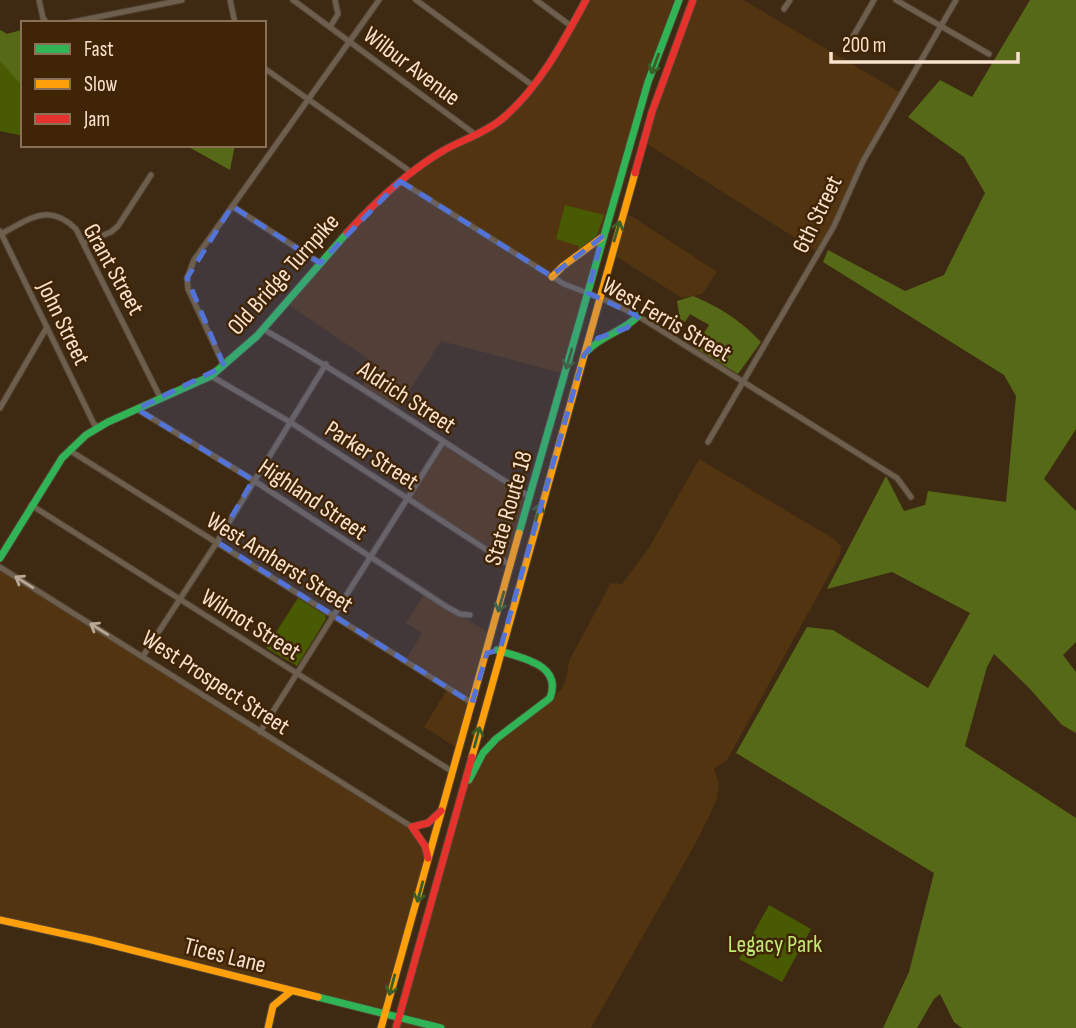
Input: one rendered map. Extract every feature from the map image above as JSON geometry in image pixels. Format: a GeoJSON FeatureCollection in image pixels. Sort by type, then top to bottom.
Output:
{"type":"FeatureCollection","features":[{"type":"Feature","properties":{"kind":"main road","name":"Old Bridge Turnpike"},"geometry":{"type":"LineString","coordinates":[[0,558],[31,505],[69,450],[99,427],[211,376],[224,366],[264,328],[363,215],[400,181],[440,153],[501,120],[516,105],[532,85],[586,0]]}},
{"type":"Feature","properties":{"kind":"main road","name":"State Route 18"},"geometry":{"type":"LineString","coordinates":[[381,1028],[602,237],[648,82],[679,0]]}},
{"type":"Feature","properties":{"kind":"main road","name":"State Route 18"},"geometry":{"type":"LineString","coordinates":[[396,1028],[657,95],[693,0]]}},
{"type":"Feature","properties":{"kind":"main road"},"geometry":{"type":"LineString","coordinates":[[552,277],[559,267],[590,250],[602,237]]}},
{"type":"Feature","properties":{"kind":"main road"},"geometry":{"type":"LineString","coordinates":[[584,355],[598,338],[627,328],[638,316]]}},
{"type":"Feature","properties":{"kind":"main road"},"geometry":{"type":"LineString","coordinates":[[461,794],[483,753],[496,739],[550,698],[554,690],[553,680],[547,670],[500,650],[487,653]]}},
{"type":"Feature","properties":{"kind":"main road"},"geometry":{"type":"LineString","coordinates":[[429,861],[425,846],[412,827],[428,823],[443,810]]}},
{"type":"Feature","properties":{"kind":"main road","name":"Tices Lane"},"geometry":{"type":"LineString","coordinates":[[0,920],[57,931],[290,992],[400,1015],[441,1028]]}},
{"type":"Feature","properties":{"kind":"main road"},"geometry":{"type":"LineString","coordinates":[[268,1028],[268,1017],[274,1001],[290,992]]}},
{"type":"Feature","properties":{"kind":"street"},"geometry":{"type":"LineString","coordinates":[[39,0],[45,21]]}},
{"type":"Feature","properties":{"kind":"street"},"geometry":{"type":"LineString","coordinates":[[78,21],[182,0]]}},
{"type":"Feature","properties":{"kind":"street"},"geometry":{"type":"LineString","coordinates":[[230,0],[235,21]]}},
{"type":"Feature","properties":{"kind":"street","name":"Wilbur Avenue"},"geometry":{"type":"LineString","coordinates":[[293,0],[476,135]]}},
{"type":"Feature","properties":{"kind":"street"},"geometry":{"type":"LineString","coordinates":[[330,27],[338,14],[335,0]]}},
{"type":"Feature","properties":{"kind":"street"},"geometry":{"type":"LineString","coordinates":[[224,366],[188,289],[187,278],[191,267],[379,0]]}},
{"type":"Feature","properties":{"kind":"street"},"geometry":{"type":"LineString","coordinates":[[416,0],[532,85]]}},
{"type":"Feature","properties":{"kind":"street"},"geometry":{"type":"LineString","coordinates":[[536,0],[571,26]]}},
{"type":"Feature","properties":{"kind":"street"},"geometry":{"type":"LineString","coordinates":[[784,9],[790,0]]}},
{"type":"Feature","properties":{"kind":"street"},"geometry":{"type":"LineString","coordinates":[[847,47],[874,0]]}},
{"type":"Feature","properties":{"kind":"street"},"geometry":{"type":"LineString","coordinates":[[896,0],[989,54]]}},
{"type":"Feature","properties":{"kind":"street","name":"6th Street"},"geometry":{"type":"LineString","coordinates":[[708,442],[834,226],[863,161],[956,0]]}},
{"type":"Feature","properties":{"kind":"street"},"geometry":{"type":"LineString","coordinates":[[266,69],[411,172]]}},
{"type":"Feature","properties":{"kind":"street"},"geometry":{"type":"LineString","coordinates":[[84,243],[111,232],[118,226],[151,174]]}},
{"type":"Feature","properties":{"kind":"street","name":"West Ferris Street"},"geometry":{"type":"LineString","coordinates":[[400,181],[552,277],[638,316],[897,478],[911,497]]}},
{"type":"Feature","properties":{"kind":"street"},"geometry":{"type":"LineString","coordinates":[[232,206],[320,263]]}},
{"type":"Feature","properties":{"kind":"street","name":"Grant Street"},"geometry":{"type":"LineString","coordinates":[[1,233],[40,214],[53,215],[71,225],[84,243],[161,399]]}},
{"type":"Feature","properties":{"kind":"street","name":"John Street"},"geometry":{"type":"LineString","coordinates":[[1,233],[94,424],[99,427]]}},
{"type":"Feature","properties":{"kind":"street"},"geometry":{"type":"LineString","coordinates":[[0,255],[10,251]]}},
{"type":"Feature","properties":{"kind":"street"},"geometry":{"type":"LineString","coordinates":[[1,405],[47,327]]}},
{"type":"Feature","properties":{"kind":"street","name":"Aldrich Street"},"geometry":{"type":"LineString","coordinates":[[264,328],[326,364],[531,497]]}},
{"type":"Feature","properties":{"kind":"street"},"geometry":{"type":"LineString","coordinates":[[143,656],[217,542],[326,364]]}},
{"type":"Feature","properties":{"kind":"street","name":"Parker Street"},"geometry":{"type":"LineString","coordinates":[[211,376],[290,422],[512,566]]}},
{"type":"Feature","properties":{"kind":"street","name":"Highland Street"},"geometry":{"type":"LineString","coordinates":[[137,409],[253,480],[460,614],[470,615]]}},
{"type":"Feature","properties":{"kind":"street"},"geometry":{"type":"LineString","coordinates":[[260,732],[405,498],[443,442]]}},
{"type":"Feature","properties":{"kind":"street","name":"West Amherst Street"},"geometry":{"type":"LineString","coordinates":[[69,450],[472,703]]}},
{"type":"Feature","properties":{"kind":"street","name":"Wilmot Street"},"geometry":{"type":"LineString","coordinates":[[31,505],[453,772]]}},
{"type":"Feature","properties":{"kind":"street","name":"West Prospect Street"},"geometry":{"type":"LineString","coordinates":[[0,567],[412,827]]}},
{"type":"Feature","properties":{"kind":"highlighted area"},"geometry":{"type":"Polygon","coordinates":[[[400,181],[551,276],[602,237],[588,293],[638,316],[627,328],[598,338],[584,355],[500,650],[487,653],[472,703],[217,542],[253,480],[137,409],[224,366],[187,278],[232,206],[320,263],[400,181]]]}},
{"type":"Feature","properties":{"kind":"shaded area"},"geometry":{"type":"Polygon","coordinates":[[[586,0],[679,0],[565,374],[441,341],[396,411],[361,388],[376,364],[286,303],[320,263],[411,172],[490,127],[525,95],[586,0]]]}},
{"type":"Feature","properties":{"kind":"shaded area"},"geometry":{"type":"Polygon","coordinates":[[[693,0],[743,0],[901,93],[863,161],[819,253],[644,142],[693,0]]]}},
{"type":"Feature","properties":{"kind":"shaded area"},"geometry":{"type":"Polygon","coordinates":[[[622,213],[633,217],[717,272],[702,294],[682,298],[611,253],[622,213]]]}},
{"type":"Feature","properties":{"kind":"shaded area"},"geometry":{"type":"Polygon","coordinates":[[[443,442],[531,497],[512,566],[405,498],[443,442]]]}},
{"type":"Feature","properties":{"kind":"shaded area"},"geometry":{"type":"Polygon","coordinates":[[[699,459],[834,539],[841,546],[840,555],[727,760],[714,769],[719,783],[717,799],[699,837],[591,1028],[396,1028],[461,794],[496,739],[562,689],[569,661],[611,583],[622,584],[649,548],[699,459]]]}},
{"type":"Feature","properties":{"kind":"shaded area"},"geometry":{"type":"Polygon","coordinates":[[[0,567],[412,827],[428,853],[385,1012],[0,920],[0,567]]]}},
{"type":"Feature","properties":{"kind":"shaded area"},"geometry":{"type":"Polygon","coordinates":[[[425,593],[492,635],[459,749],[424,727],[448,688],[405,661],[422,633],[406,623],[425,593]]]}},
{"type":"Feature","properties":{"kind":"green space"},"geometry":{"type":"Polygon","coordinates":[[[1030,0],[1076,0],[1076,429],[1044,479],[1076,511],[1076,642],[1063,655],[1076,672],[1076,733],[1062,725],[994,654],[987,667],[965,746],[1076,818],[1076,1028],[962,1028],[954,1022],[940,994],[934,999],[917,1028],[883,1028],[909,972],[934,873],[736,753],[807,627],[833,630],[928,688],[970,613],[892,572],[827,589],[886,476],[904,511],[925,505],[928,491],[1006,502],[1016,396],[1004,375],[823,262],[828,250],[905,291],[944,275],[985,193],[964,157],[908,117],[940,80],[972,97],[1030,0]]]}},
{"type":"Feature","properties":{"kind":"green space"},"geometry":{"type":"Polygon","coordinates":[[[0,30],[7,34],[21,30],[21,136],[0,131],[0,30]]]}},
{"type":"Feature","properties":{"kind":"green space"},"geometry":{"type":"Polygon","coordinates":[[[0,30],[7,34],[21,30],[21,80],[19,82],[0,61],[0,30]]]}},
{"type":"Feature","properties":{"kind":"green space"},"geometry":{"type":"Polygon","coordinates":[[[189,147],[235,147],[230,170],[189,147]]]}},
{"type":"Feature","properties":{"kind":"green space"},"geometry":{"type":"Polygon","coordinates":[[[565,205],[604,215],[595,240],[578,252],[579,246],[556,239],[565,205]]]}},
{"type":"Feature","properties":{"kind":"green space"},"geometry":{"type":"Polygon","coordinates":[[[693,296],[730,315],[761,342],[738,374],[695,348],[709,325],[690,314],[685,322],[676,316],[679,313],[677,301],[693,296]]]}},
{"type":"Feature","properties":{"kind":"green space"},"geometry":{"type":"Polygon","coordinates":[[[298,598],[325,615],[326,619],[297,666],[266,648],[298,598]]]}},
{"type":"Feature","properties":{"kind":"green space","name":"Legacy Park"},"geometry":{"type":"Polygon","coordinates":[[[769,905],[811,929],[782,982],[739,959],[769,905]]]}},
{"type":"Feature","properties":{"kind":"traffic: fast"},"geometry":{"type":"LineString","coordinates":[[519,533],[648,82],[679,0]]}},
{"type":"Feature","properties":{"kind":"traffic: fast"},"geometry":{"type":"LineString","coordinates":[[0,558],[62,458],[86,435],[108,422],[211,376],[257,336],[347,233]]}},
{"type":"Feature","properties":{"kind":"traffic: fast"},"geometry":{"type":"LineString","coordinates":[[587,351],[638,316]]}},
{"type":"Feature","properties":{"kind":"traffic: fast"},"geometry":{"type":"LineString","coordinates":[[469,780],[483,753],[496,739],[550,698],[551,677],[545,670],[528,660],[497,650]]}},
{"type":"Feature","properties":{"kind":"traffic: fast"},"geometry":{"type":"LineString","coordinates":[[318,997],[441,1028]]}},
{"type":"Feature","properties":{"kind":"traffic: slow"},"geometry":{"type":"LineString","coordinates":[[472,757],[635,173]]}},
{"type":"Feature","properties":{"kind":"traffic: slow"},"geometry":{"type":"LineString","coordinates":[[552,277],[601,238]]}},
{"type":"Feature","properties":{"kind":"traffic: slow"},"geometry":{"type":"LineString","coordinates":[[381,1028],[519,533]]}},
{"type":"Feature","properties":{"kind":"traffic: slow"},"geometry":{"type":"LineString","coordinates":[[0,920],[92,940],[318,997]]}},
{"type":"Feature","properties":{"kind":"traffic: slow"},"geometry":{"type":"LineString","coordinates":[[268,1028],[273,1006],[290,992]]}},
{"type":"Feature","properties":{"kind":"traffic: jam"},"geometry":{"type":"LineString","coordinates":[[347,233],[403,179],[441,152],[495,124],[515,107],[549,64],[586,0]]}},
{"type":"Feature","properties":{"kind":"traffic: jam"},"geometry":{"type":"LineString","coordinates":[[635,173],[652,112],[693,0]]}},
{"type":"Feature","properties":{"kind":"traffic: jam"},"geometry":{"type":"LineString","coordinates":[[396,1028],[472,757]]}},
{"type":"Feature","properties":{"kind":"traffic: jam"},"geometry":{"type":"LineString","coordinates":[[428,858],[425,846],[412,827],[428,823],[441,811]]}}]}
